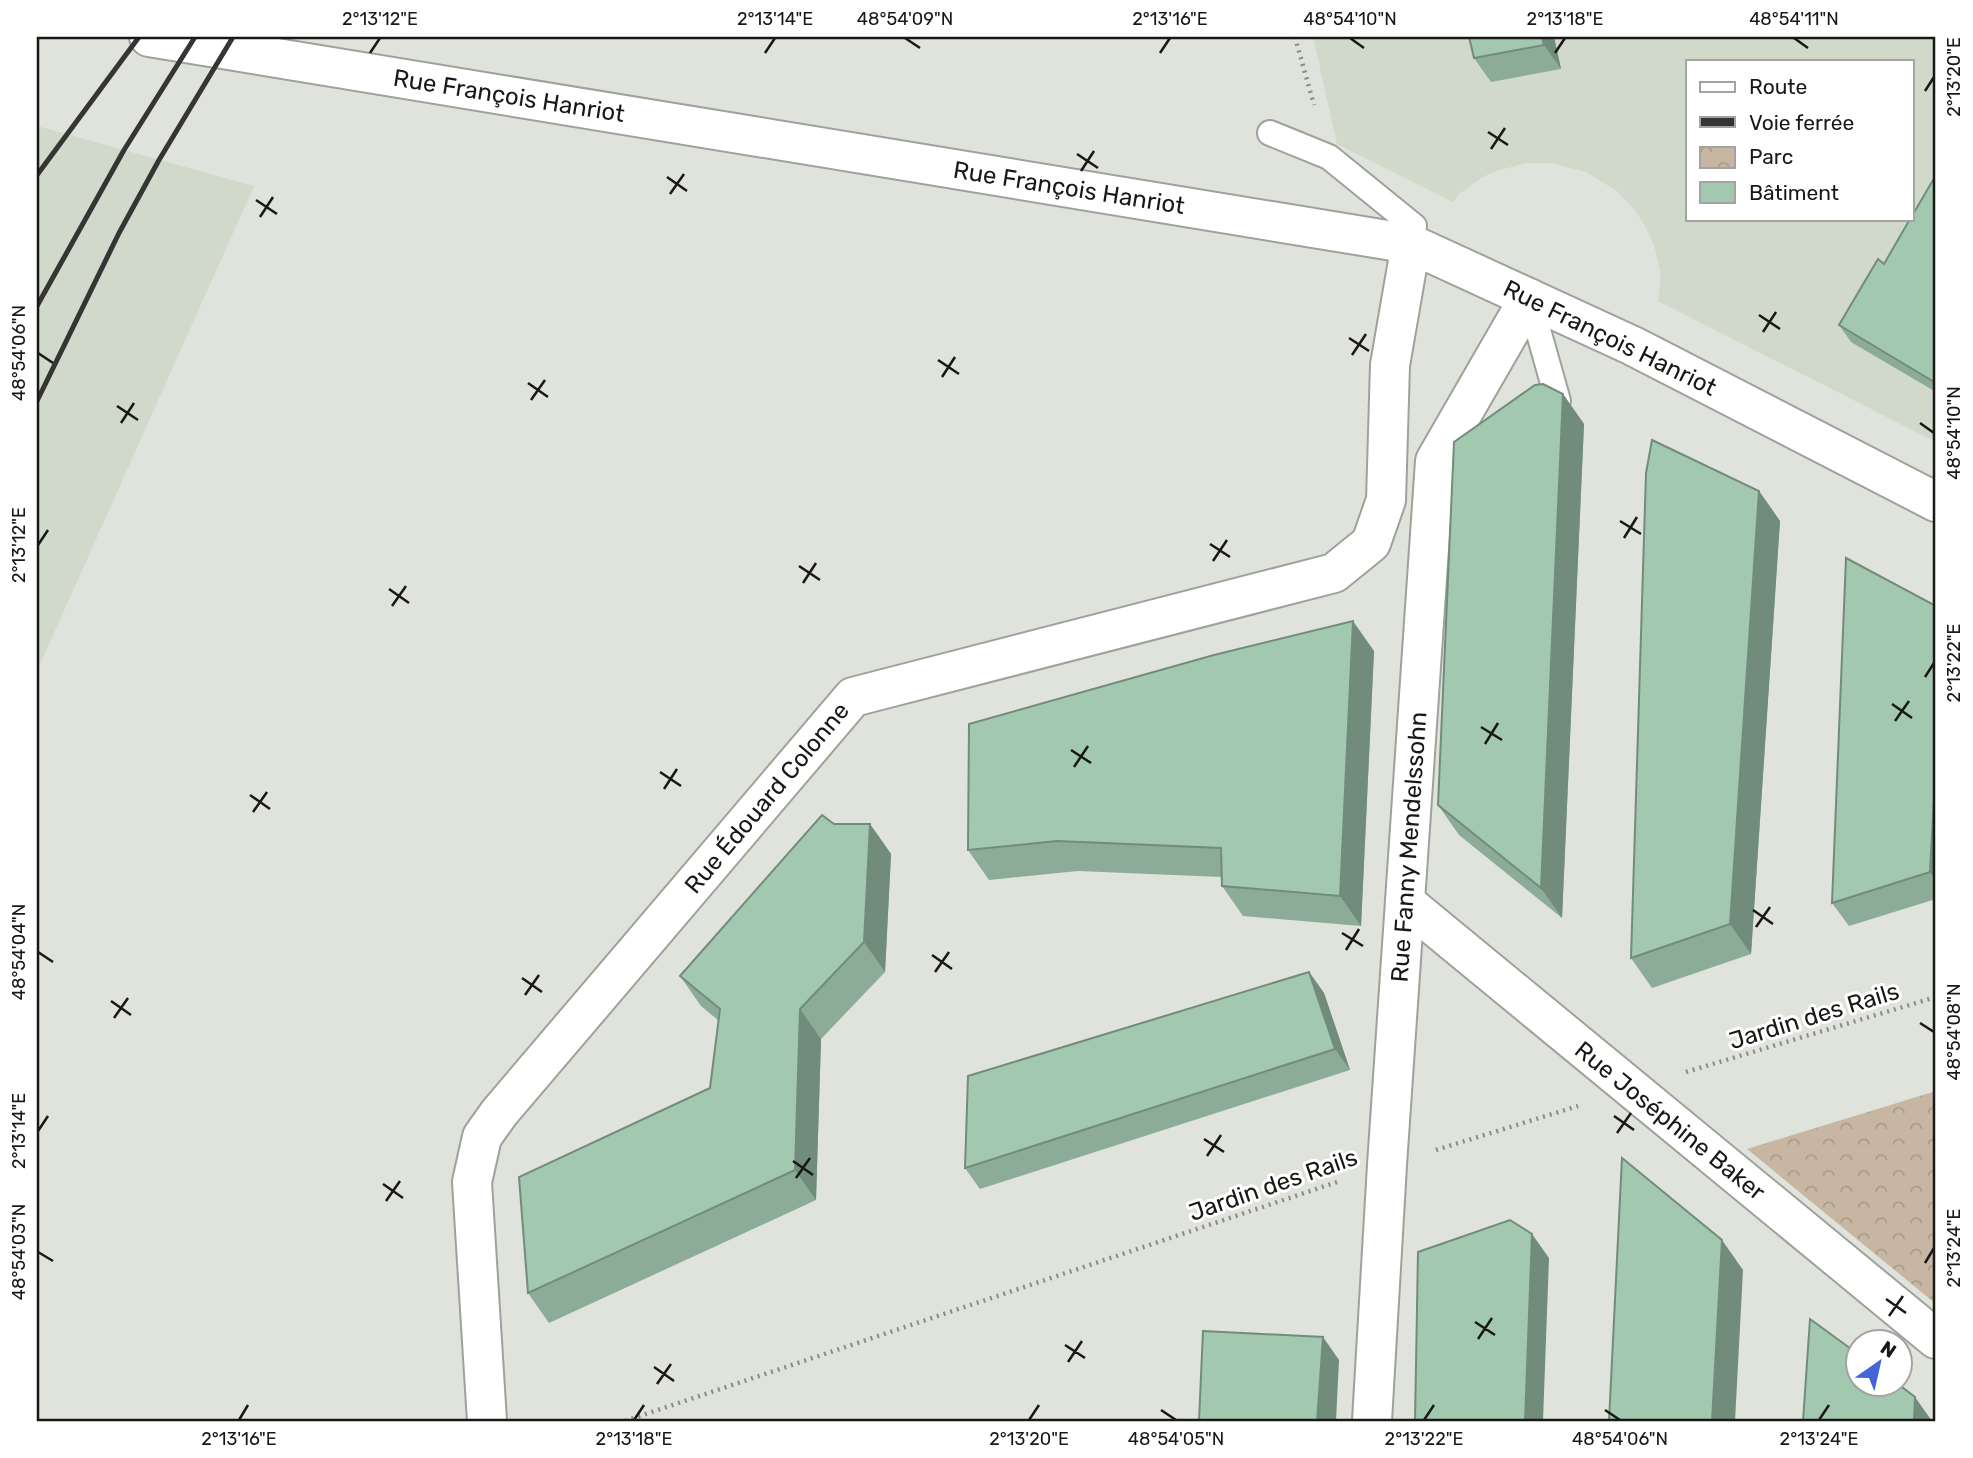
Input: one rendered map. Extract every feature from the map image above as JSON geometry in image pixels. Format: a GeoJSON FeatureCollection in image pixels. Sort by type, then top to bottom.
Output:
{"type":"FeatureCollection","features":[{"type":"Feature","properties":{"kind":"street","name":"Rue François Hanriot"},"geometry":{"type":"LineString","coordinates":[[149,37],[1411,244],[1633,346],[1936,502]]}},
{"type":"Feature","properties":{"kind":"street","name":"Rue Édouard Colonne"},"geometry":{"type":"LineString","coordinates":[[487,1421],[472,1182],[482,1137],[499,1113],[853,697],[1334,573],[1371,543],[1387,500],[1390,365],[1411,244]]}},
{"type":"Feature","properties":{"kind":"street","name":"Rue Fanny Mendelssohn"},"geometry":{"type":"LineString","coordinates":[[1372,1421],[1435,461],[1529,298]]}},
{"type":"Feature","properties":{"kind":"street","name":"Rue Joséphine Baker"},"geometry":{"type":"LineString","coordinates":[[1405,902],[1936,1339]]}},
{"type":"Feature","properties":{"kind":"lane"},"geometry":{"type":"LineString","coordinates":[[1270,133],[1329,157],[1414,226],[1411,244]]}},
{"type":"Feature","properties":{"kind":"lane"},"geometry":{"type":"LineString","coordinates":[[1529,298],[1558,401]]}},
{"type":"Feature","properties":{"kind":"path"},"geometry":{"type":"LineString","coordinates":[[1295,37],[1329,157]]}},
{"type":"Feature","properties":{"kind":"path","name":"Jardin des Rails"},"geometry":{"type":"LineString","coordinates":[[625,1421],[1387,1165],[1936,998]]}},
{"type":"Feature","properties":{"kind":"shaded area"},"geometry":{"type":"Polygon","coordinates":[[[1313,37],[1936,37],[1936,442],[1658,301],[1661,278],[1654,245],[1645,226],[1617,191],[1586,172],[1551,163],[1526,163],[1481,178],[1459,194],[1453,202],[1337,144],[1313,37]]]}},
{"type":"Feature","properties":{"kind":"shaded area"},"geometry":{"type":"Polygon","coordinates":[[[37,126],[254,186],[37,671],[37,126]]]}},
{"type":"Feature","properties":{"kind":"green space"},"geometry":{"type":"Polygon","coordinates":[[[1936,1091],[1936,1304],[1747,1149],[1936,1091]]]}},
{"type":"Feature","properties":{"kind":"building"},"geometry":{"type":"Polygon","coordinates":[[[1469,37],[1542,37],[1544,45],[1474,58],[1469,37]]]}},
{"type":"Feature","properties":{"kind":"building"},"geometry":{"type":"Polygon","coordinates":[[[1936,175],[1936,383],[1839,325],[1878,259],[1884,264],[1909,220],[1913,220],[1913,214],[1936,175]]]}},
{"type":"Feature","properties":{"kind":"building"},"geometry":{"type":"Polygon","coordinates":[[[1543,384],[1563,394],[1541,888],[1438,805],[1454,442],[1535,385],[1543,384]]]}},
{"type":"Feature","properties":{"kind":"building"},"geometry":{"type":"Polygon","coordinates":[[[1652,440],[1759,491],[1730,924],[1631,958],[1646,473],[1652,440]]]}},
{"type":"Feature","properties":{"kind":"building"},"geometry":{"type":"Polygon","coordinates":[[[1846,558],[1936,606],[1936,761],[1930,872],[1832,903],[1846,558]]]}},
{"type":"Feature","properties":{"kind":"building"},"geometry":{"type":"Polygon","coordinates":[[[1353,621],[1340,896],[1222,886],[1221,848],[1057,841],[968,850],[969,724],[1214,655],[1353,621]]]}},
{"type":"Feature","properties":{"kind":"building"},"geometry":{"type":"Polygon","coordinates":[[[822,815],[834,824],[870,824],[864,942],[800,1009],[795,1170],[528,1293],[519,1177],[710,1088],[720,1009],[680,976],[822,815]]]}},
{"type":"Feature","properties":{"kind":"building"},"geometry":{"type":"Polygon","coordinates":[[[1309,972],[1335,1049],[965,1168],[968,1076],[1309,972]]]}},
{"type":"Feature","properties":{"kind":"building"},"geometry":{"type":"Polygon","coordinates":[[[1622,1158],[1722,1240],[1712,1421],[1609,1421],[1622,1158]]]}},
{"type":"Feature","properties":{"kind":"building"},"geometry":{"type":"Polygon","coordinates":[[[1510,1220],[1532,1234],[1525,1421],[1415,1421],[1418,1252],[1510,1220]]]}},
{"type":"Feature","properties":{"kind":"building"},"geometry":{"type":"Polygon","coordinates":[[[1810,1319],[1843,1343],[1843,1398],[1915,1397],[1914,1421],[1803,1421],[1810,1319]]]}},
{"type":"Feature","properties":{"kind":"building"},"geometry":{"type":"Polygon","coordinates":[[[1203,1331],[1323,1337],[1317,1421],[1199,1421],[1203,1331]]]}},
{"type":"Feature","properties":{"kind":"railway"},"geometry":{"type":"LineString","coordinates":[[37,175],[139,37]]}},
{"type":"Feature","properties":{"kind":"railway"},"geometry":{"type":"LineString","coordinates":[[37,306],[124,150],[195,37]]}},
{"type":"Feature","properties":{"kind":"railway"},"geometry":{"type":"LineString","coordinates":[[37,401],[119,233],[159,160],[233,37]]}}]}
